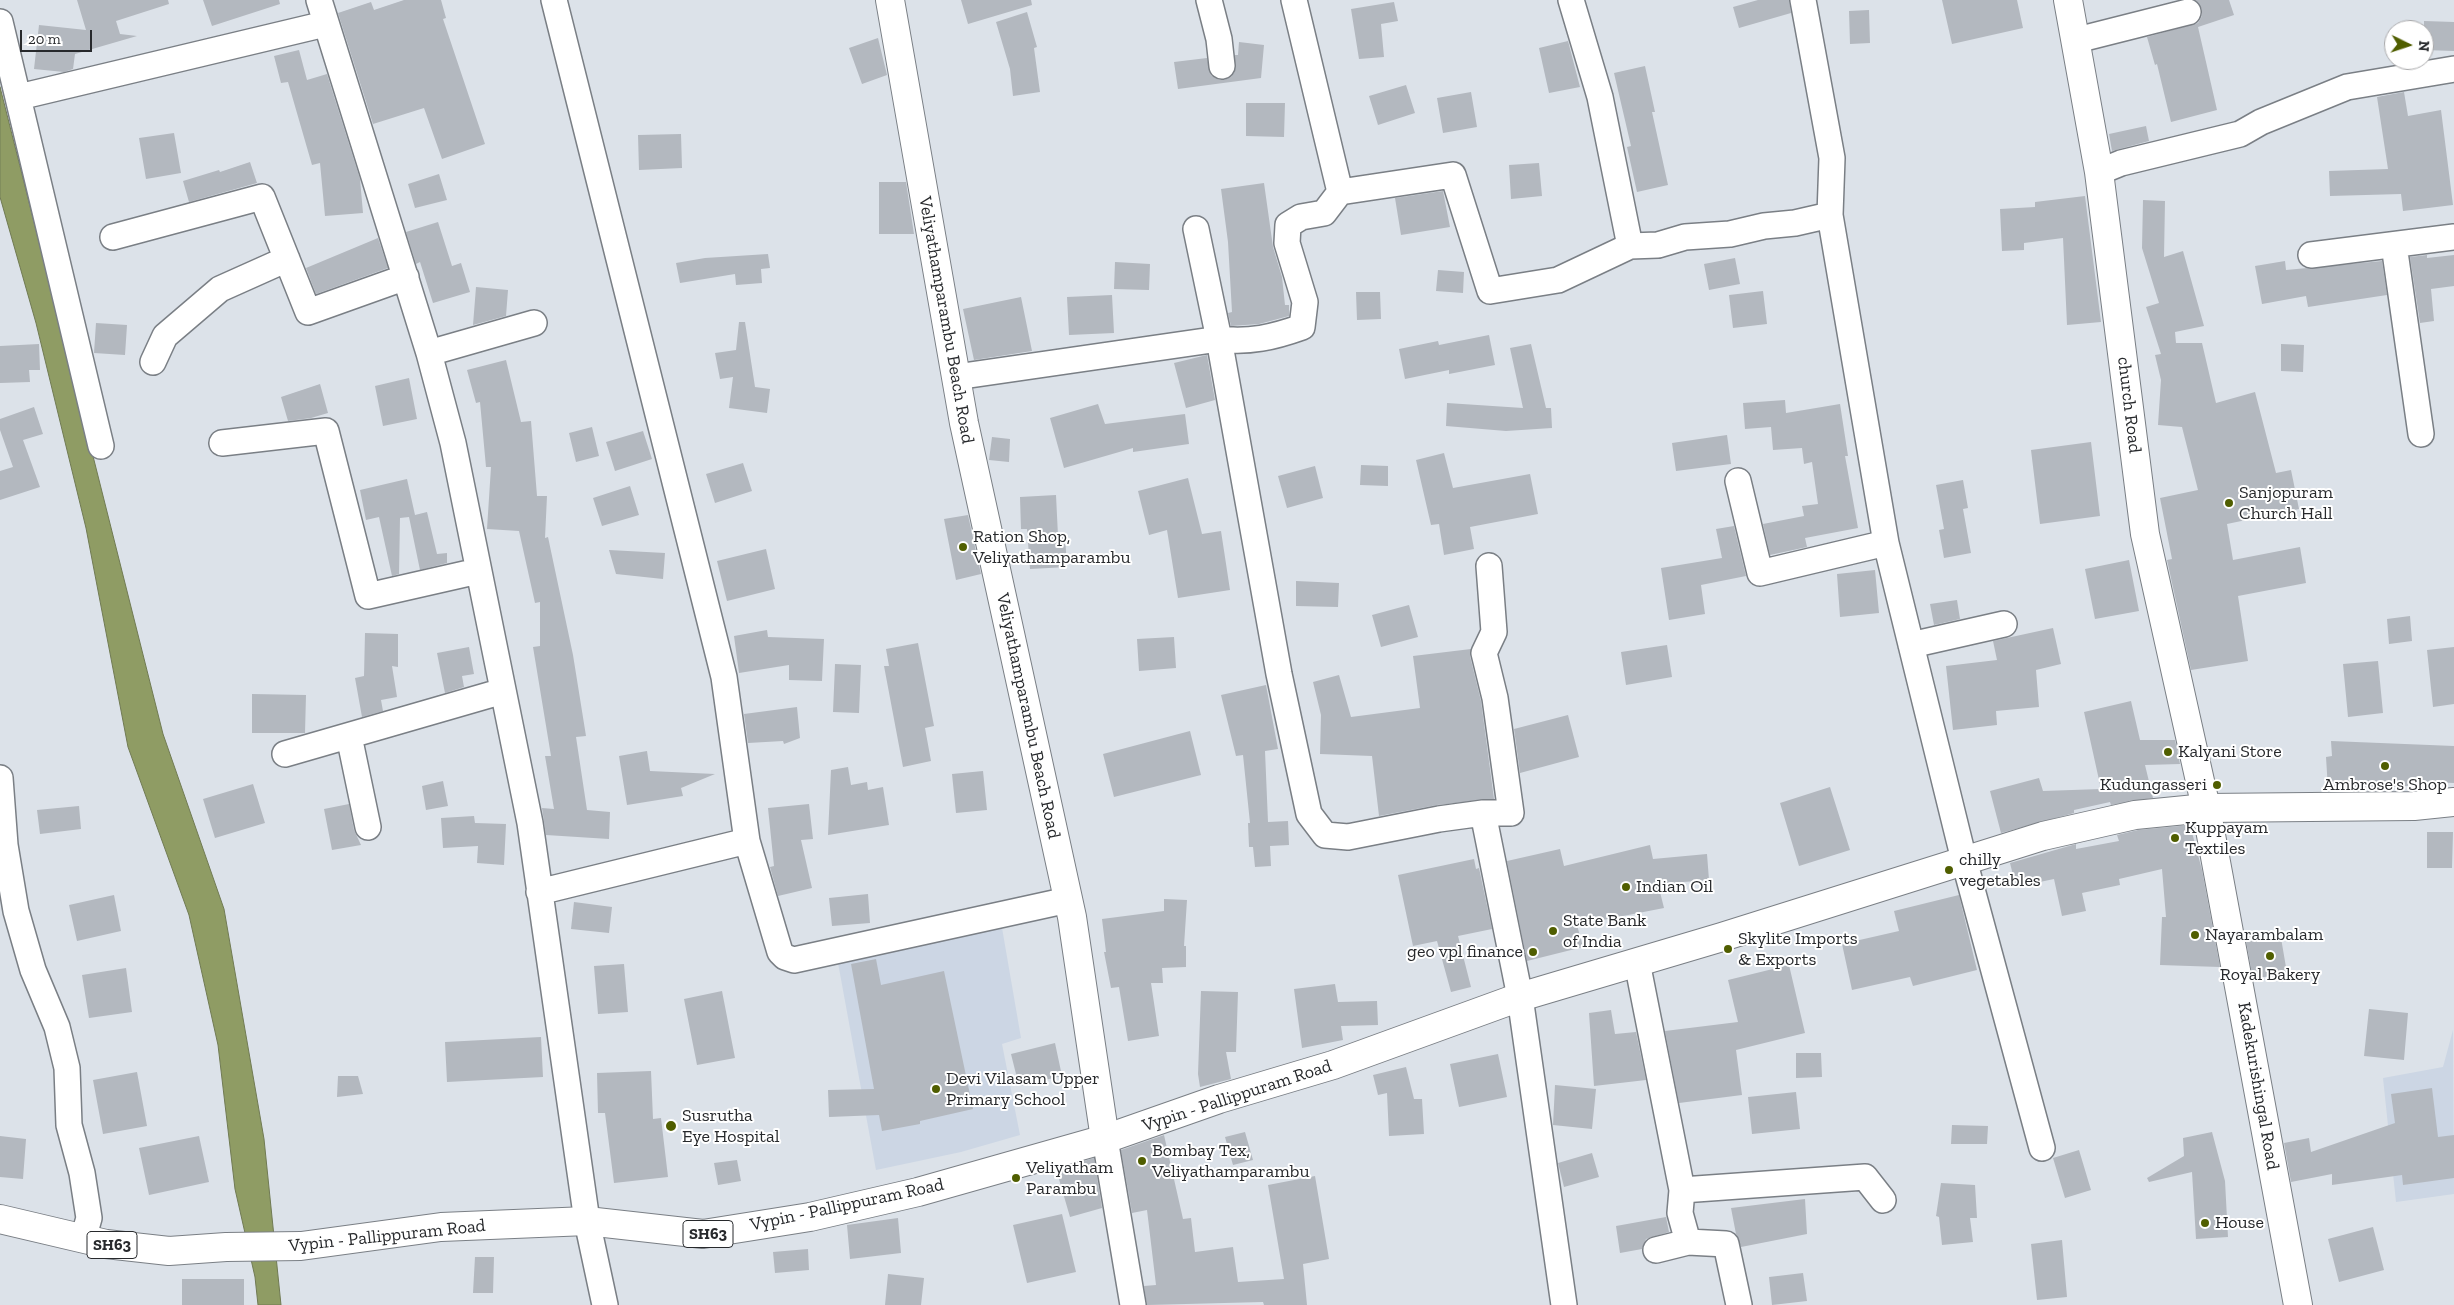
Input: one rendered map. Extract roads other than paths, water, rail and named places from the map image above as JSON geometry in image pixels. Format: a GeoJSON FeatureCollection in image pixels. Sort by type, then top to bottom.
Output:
{"type":"FeatureCollection","features":[{"type":"Feature","properties":{"kind":"main road","name":"Veliyathamparambu Beach Road"},"geometry":{"type":"LineString","coordinates":[[890,0],[964,423],[1068,900],[1105,1139]]}},
{"type":"Feature","properties":{"kind":"main road","name":"church Road"},"geometry":{"type":"LineString","coordinates":[[2068,0],[2099,172],[2145,534],[2206,808]]}},
{"type":"Feature","properties":{"kind":"main road","name":"Vypin - Pallippuram Road"},"geometry":{"type":"LineString","coordinates":[[0,1219],[83,1240],[169,1251],[226,1247],[301,1246],[441,1227],[587,1220],[703,1234],[810,1217],[918,1192],[1105,1139],[1218,1099],[1333,1065],[1520,997],[2043,836],[2136,814],[2206,808],[2414,806],[2454,802]]}},
{"type":"Feature","properties":{"kind":"main road","name":"Kadekurishingal Road"},"geometry":{"type":"LineString","coordinates":[[2206,808],[2298,1305]]}},
{"type":"Feature","properties":{"kind":"street"},"geometry":{"type":"LineString","coordinates":[[319,0],[429,353],[453,443],[530,823],[587,1220],[605,1305]]}},
{"type":"Feature","properties":{"kind":"street"},"geometry":{"type":"LineString","coordinates":[[554,0],[724,676],[747,841],[780,952],[785,957],[794,960],[1068,900]]}},
{"type":"Feature","properties":{"kind":"street"},"geometry":{"type":"LineString","coordinates":[[1209,0],[1219,39],[1222,66]]}},
{"type":"Feature","properties":{"kind":"street"},"geometry":{"type":"LineString","coordinates":[[1294,0],[1340,192]]}},
{"type":"Feature","properties":{"kind":"street"},"geometry":{"type":"LineString","coordinates":[[1571,0],[1600,96],[1630,246]]}},
{"type":"Feature","properties":{"kind":"street"},"geometry":{"type":"LineString","coordinates":[[1803,0],[1832,158],[1830,215],[1886,543],[1964,860],[2042,1148]]}},
{"type":"Feature","properties":{"kind":"street"},"geometry":{"type":"LineString","coordinates":[[2076,40],[2188,12]]}},
{"type":"Feature","properties":{"kind":"street"},"geometry":{"type":"LineString","coordinates":[[0,22],[101,446]]}},
{"type":"Feature","properties":{"kind":"street"},"geometry":{"type":"LineString","coordinates":[[19,97],[325,24]]}},
{"type":"Feature","properties":{"kind":"street"},"geometry":{"type":"LineString","coordinates":[[2099,172],[2122,163],[2240,134],[2261,122],[2347,87],[2454,69]]}},
{"type":"Feature","properties":{"kind":"street"},"geometry":{"type":"LineString","coordinates":[[956,376],[1219,339],[1241,342],[1276,337],[1302,327],[1305,302],[1286,243],[1288,225],[1301,218],[1324,213],[1340,192],[1453,175],[1490,290],[1558,280],[1630,246],[1658,245],[1685,238],[1730,234],[1764,226],[1795,223],[1830,215]]}},
{"type":"Feature","properties":{"kind":"street"},"geometry":{"type":"LineString","coordinates":[[113,237],[262,198],[308,312],[406,277]]}},
{"type":"Feature","properties":{"kind":"street"},"geometry":{"type":"LineString","coordinates":[[1196,229],[1219,339],[1279,674],[1309,814],[1325,835],[1348,837],[1439,819],[1511,813],[1495,698],[1484,653],[1494,632],[1489,566]]}},
{"type":"Feature","properties":{"kind":"street"},"geometry":{"type":"LineString","coordinates":[[2311,255],[2454,237]]}},
{"type":"Feature","properties":{"kind":"street"},"geometry":{"type":"LineString","coordinates":[[2394,245],[2421,434]]}},
{"type":"Feature","properties":{"kind":"street"},"geometry":{"type":"LineString","coordinates":[[153,362],[165,336],[220,289],[286,259]]}},
{"type":"Feature","properties":{"kind":"street"},"geometry":{"type":"LineString","coordinates":[[429,353],[534,322]]}},
{"type":"Feature","properties":{"kind":"street"},"geometry":{"type":"LineString","coordinates":[[222,443],[326,430],[368,596],[478,570]]}},
{"type":"Feature","properties":{"kind":"street"},"geometry":{"type":"LineString","coordinates":[[1738,481],[1760,572],[1886,543]]}},
{"type":"Feature","properties":{"kind":"street"},"geometry":{"type":"LineString","coordinates":[[1911,645],[2004,624]]}},
{"type":"Feature","properties":{"kind":"street"},"geometry":{"type":"LineString","coordinates":[[285,754],[503,691]]}},
{"type":"Feature","properties":{"kind":"street"},"geometry":{"type":"LineString","coordinates":[[349,736],[368,827]]}},
{"type":"Feature","properties":{"kind":"street"},"geometry":{"type":"LineString","coordinates":[[0,778],[5,845],[16,911],[33,970],[56,1027],[68,1068],[69,1125],[82,1173],[89,1218],[83,1240]]}},
{"type":"Feature","properties":{"kind":"street"},"geometry":{"type":"LineString","coordinates":[[1482,814],[1520,997],[1564,1305]]}},
{"type":"Feature","properties":{"kind":"street"},"geometry":{"type":"LineString","coordinates":[[539,892],[747,841]]}},
{"type":"Feature","properties":{"kind":"street"},"geometry":{"type":"LineString","coordinates":[[1637,962],[1682,1190],[1680,1213],[1688,1242]]}},
{"type":"Feature","properties":{"kind":"street"},"geometry":{"type":"LineString","coordinates":[[1105,1139],[1133,1305]]}},
{"type":"Feature","properties":{"kind":"street"},"geometry":{"type":"LineString","coordinates":[[1682,1190],[1865,1177],[1883,1200]]}},
{"type":"Feature","properties":{"kind":"street"},"geometry":{"type":"LineString","coordinates":[[1656,1250],[1688,1242],[1726,1244],[1739,1305]]}},
{"type":"Feature","properties":{"kind":"place","name":"Sanjopuram Church Hall"},"geometry":{"type":"Point","coordinates":[2229,503]}},
{"type":"Feature","properties":{"kind":"place","name":"Ration Shop, Veliyathamparambu"},"geometry":{"type":"Point","coordinates":[963,547]}},
{"type":"Feature","properties":{"kind":"place","name":"Kalyani Store"},"geometry":{"type":"Point","coordinates":[2168,752]}},
{"type":"Feature","properties":{"kind":"place","name":"Ambrose's Shop"},"geometry":{"type":"Point","coordinates":[2385,766]}},
{"type":"Feature","properties":{"kind":"place","name":"Kudungasseri"},"geometry":{"type":"Point","coordinates":[2217,785]}},
{"type":"Feature","properties":{"kind":"place","name":"Kuppayam Textiles"},"geometry":{"type":"Point","coordinates":[2175,838]}},
{"type":"Feature","properties":{"kind":"place","name":"chilly vegetables"},"geometry":{"type":"Point","coordinates":[1949,870]}},
{"type":"Feature","properties":{"kind":"place","name":"Indian Oil"},"geometry":{"type":"Point","coordinates":[1626,887]}},
{"type":"Feature","properties":{"kind":"place","name":"State Bank of India"},"geometry":{"type":"Point","coordinates":[1553,931]}},
{"type":"Feature","properties":{"kind":"place","name":"Nayarambalam"},"geometry":{"type":"Point","coordinates":[2195,935]}},
{"type":"Feature","properties":{"kind":"place","name":"Skylite Imports & Exports"},"geometry":{"type":"Point","coordinates":[1728,949]}},
{"type":"Feature","properties":{"kind":"place","name":"geo vpl finance"},"geometry":{"type":"Point","coordinates":[1533,952]}},
{"type":"Feature","properties":{"kind":"place","name":"Royal Bakery"},"geometry":{"type":"Point","coordinates":[2270,956]}},
{"type":"Feature","properties":{"kind":"place","name":"Devi Vilasam Upper Primary School"},"geometry":{"type":"Point","coordinates":[936,1089]}},
{"type":"Feature","properties":{"kind":"place","name":"Susrutha Eye Hospital"},"geometry":{"type":"Point","coordinates":[671,1126]}},
{"type":"Feature","properties":{"kind":"place","name":"Bombay Tex, Veliyathamparambu"},"geometry":{"type":"Point","coordinates":[1142,1161]}},
{"type":"Feature","properties":{"kind":"place","name":"Veliyatham Parambu"},"geometry":{"type":"Point","coordinates":[1016,1178]}},
{"type":"Feature","properties":{"kind":"place","name":"House"},"geometry":{"type":"Point","coordinates":[2205,1223]}}]}
